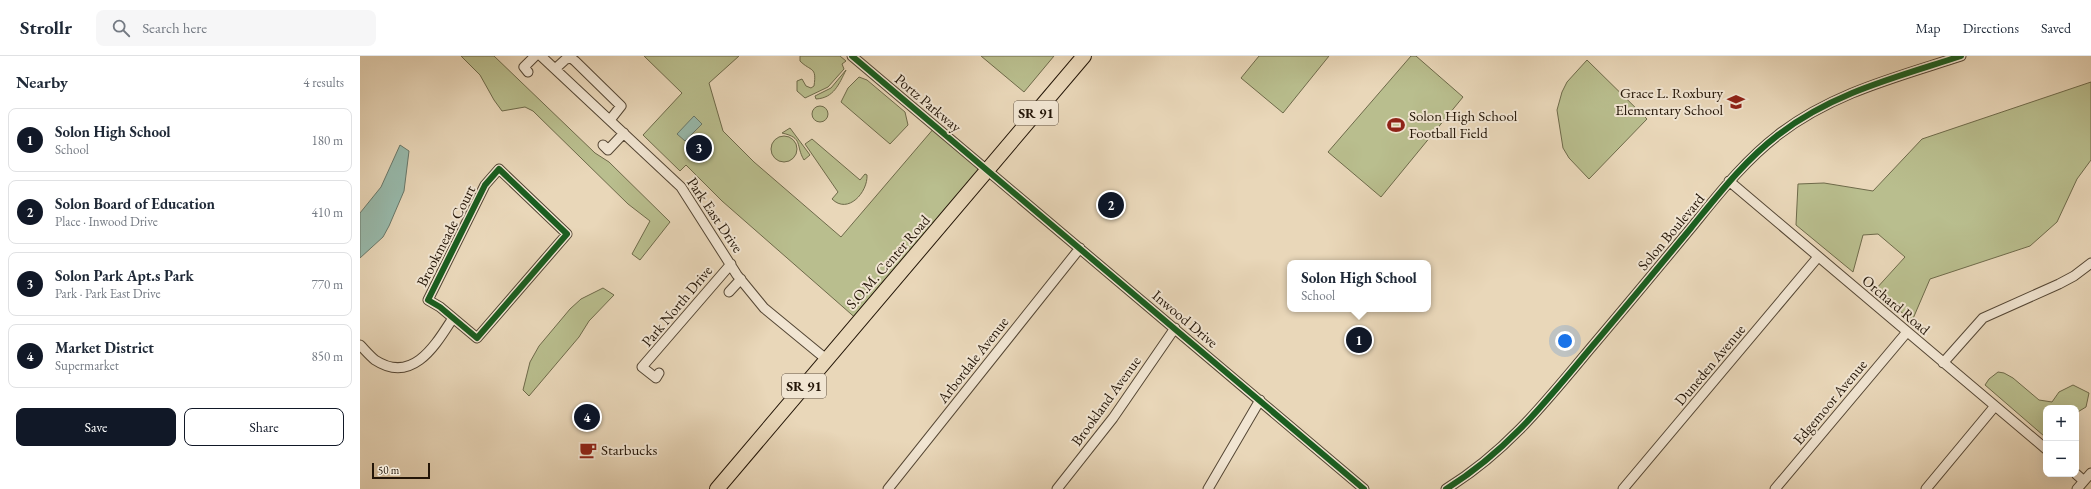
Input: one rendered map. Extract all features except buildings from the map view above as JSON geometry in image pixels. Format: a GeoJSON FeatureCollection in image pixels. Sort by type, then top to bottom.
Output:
{"type":"FeatureCollection","features":[{"type":"Feature","properties":{"kind":"main road","name":"S.O.M. Center Road"},"geometry":{"type":"LineString","coordinates":[[717,489],[1084,56]]}},
{"type":"Feature","properties":{"kind":"street"},"geometry":{"type":"LineString","coordinates":[[528,72],[524,67],[535,56]]}},
{"type":"Feature","properties":{"kind":"street","name":"Park East Drive"},"geometry":{"type":"LineString","coordinates":[[542,56],[680,187],[730,264],[764,308],[826,359]]}},
{"type":"Feature","properties":{"kind":"street","name":"Portz Parkway"},"geometry":{"type":"LineString","coordinates":[[852,56],[988,171]]}},
{"type":"Feature","properties":{"kind":"street","name":"Solon Boulevard"},"geometry":{"type":"LineString","coordinates":[[1446,489],[1494,455],[1518,434],[1554,393],[1729,181],[1767,143],[1822,106],[1851,92],[1961,56]]}},
{"type":"Feature","properties":{"kind":"street"},"geometry":{"type":"LineString","coordinates":[[555,69],[566,59],[571,58],[575,61],[621,106],[610,120]]}},
{"type":"Feature","properties":{"kind":"street"},"geometry":{"type":"LineString","coordinates":[[604,145],[608,150],[624,133]]}},
{"type":"Feature","properties":{"kind":"street","name":"Brookmeade Court"},"geometry":{"type":"LineString","coordinates":[[499,169],[567,234],[476,338],[453,318],[440,307],[428,300],[486,185],[499,169]]}},
{"type":"Feature","properties":{"kind":"street","name":"Inwood Drive"},"geometry":{"type":"LineString","coordinates":[[988,171],[1362,488]]}},
{"type":"Feature","properties":{"kind":"street","name":"Orchard Road"},"geometry":{"type":"LineString","coordinates":[[1729,181],[1818,258],[2043,446]]}},
{"type":"Feature","properties":{"kind":"street","name":"Arbordale Avenue"},"geometry":{"type":"LineString","coordinates":[[888,489],[1080,248]]}},
{"type":"Feature","properties":{"kind":"street","name":"Duneden Avenue"},"geometry":{"type":"LineString","coordinates":[[1623,489],[1818,258]]}},
{"type":"Feature","properties":{"kind":"street"},"geometry":{"type":"LineString","coordinates":[[1943,362],[1983,318],[2059,284],[2074,276],[2091,263]]}},
{"type":"Feature","properties":{"kind":"street","name":"Park North Drive"},"geometry":{"type":"LineString","coordinates":[[659,373],[656,378],[642,367],[730,264]]}},
{"type":"Feature","properties":{"kind":"street"},"geometry":{"type":"LineString","coordinates":[[729,292],[741,279]]}},
{"type":"Feature","properties":{"kind":"street"},"geometry":{"type":"LineString","coordinates":[[360,345],[375,360],[388,366],[401,367],[411,365],[429,353],[453,318]]}},
{"type":"Feature","properties":{"kind":"street","name":"Brookland Avenue"},"geometry":{"type":"LineString","coordinates":[[1057,489],[1113,418],[1168,336],[1175,328]]}},
{"type":"Feature","properties":{"kind":"street","name":"Edgemoor Avenue"},"geometry":{"type":"LineString","coordinates":[[1775,489],[1907,332]]}},
{"type":"Feature","properties":{"kind":"street"},"geometry":{"type":"LineString","coordinates":[[1208,489],[1260,400]]}},
{"type":"Feature","properties":{"kind":"street"},"geometry":{"type":"LineString","coordinates":[[1926,489],[1995,406]]}},
{"type":"Feature","properties":{"kind":"street"},"geometry":{"type":"LineString","coordinates":[[2077,489],[2091,473]]}},
{"type":"Feature","properties":{"kind":"street"},"geometry":{"type":"LineString","coordinates":[[2079,477],[2084,481]]}},
{"type":"Feature","properties":{"kind":"green space"},"geometry":{"type":"Polygon","coordinates":[[[461,56],[494,56],[595,153],[609,162],[670,222],[640,260],[632,254],[650,221],[628,204],[533,111],[525,107],[502,111],[480,75],[461,56]]]}},
{"type":"Feature","properties":{"kind":"green space"},"geometry":{"type":"Polygon","coordinates":[[[644,56],[739,56],[709,83],[723,131],[754,162],[841,237],[935,127],[988,171],[859,321],[722,201],[686,165],[680,171],[643,135],[682,93],[644,56]]]}},
{"type":"Feature","properties":{"kind":"green space"},"geometry":{"type":"Polygon","coordinates":[[[800,56],[840,56],[846,61],[842,64],[844,69],[828,87],[805,98],[797,91],[797,81],[802,79],[806,86],[811,88],[814,86],[815,75],[812,70],[800,61],[800,56]]]}},
{"type":"Feature","properties":{"kind":"green space"},"geometry":{"type":"Polygon","coordinates":[[[981,56],[1054,56],[1024,92],[981,56]]]}},
{"type":"Feature","properties":{"kind":"green space"},"geometry":{"type":"Polygon","coordinates":[[[1259,56],[1329,56],[1283,113],[1241,78],[1259,56]]]}},
{"type":"Feature","properties":{"kind":"green space","name":"Solon High School Football Field"},"geometry":{"type":"Polygon","coordinates":[[[1411,56],[1416,56],[1463,97],[1381,197],[1328,152],[1411,56]]]}},
{"type":"Feature","properties":{"kind":"green space"},"geometry":{"type":"Polygon","coordinates":[[[1587,60],[1647,119],[1589,179],[1569,158],[1563,148],[1557,110],[1562,92],[1567,82],[1587,60]]]}},
{"type":"Feature","properties":{"kind":"green space"},"geometry":{"type":"Polygon","coordinates":[[[846,70],[832,93],[816,99],[815,96],[831,88],[846,70]]]}},
{"type":"Feature","properties":{"kind":"green space"},"geometry":{"type":"Polygon","coordinates":[[[859,77],[867,80],[905,112],[908,125],[890,144],[841,102],[848,88],[859,77]]]}},
{"type":"Feature","properties":{"kind":"green space"},"geometry":{"type":"Polygon","coordinates":[[[2091,82],[2091,160],[2077,179],[2057,222],[2030,246],[1930,279],[1912,321],[1875,290],[1905,257],[1878,234],[1863,235],[1853,272],[1796,225],[1798,184],[1824,183],[1873,191],[1922,139],[2091,82]]]}},
{"type":"Feature","properties":{"kind":"green space"},"geometry":{"type":"Polygon","coordinates":[[[820,106],[827,111],[828,114],[823,121],[820,122],[813,117],[812,114],[817,107],[820,106]]]}},
{"type":"Feature","properties":{"kind":"green space"},"geometry":{"type":"Polygon","coordinates":[[[790,128],[810,155],[804,160],[796,140],[789,135],[782,133],[790,128]]]}},
{"type":"Feature","properties":{"kind":"green space"},"geometry":{"type":"Polygon","coordinates":[[[784,136],[793,140],[797,149],[793,158],[784,162],[775,158],[771,149],[775,140],[784,136]]]}},
{"type":"Feature","properties":{"kind":"green space"},"geometry":{"type":"Polygon","coordinates":[[[812,139],[860,180],[865,174],[867,175],[861,194],[850,203],[838,203],[832,199],[838,192],[805,144],[812,139]]]}},
{"type":"Feature","properties":{"kind":"green space"},"geometry":{"type":"Polygon","coordinates":[[[603,288],[614,295],[589,321],[579,337],[529,396],[523,390],[530,362],[539,346],[570,309],[581,299],[603,288]]]}},
{"type":"Feature","properties":{"kind":"green space"},"geometry":{"type":"Polygon","coordinates":[[[1998,372],[2004,373],[2013,378],[2039,400],[2052,402],[2059,392],[2073,385],[2089,393],[2086,407],[2079,411],[2079,405],[2043,405],[2043,435],[1985,385],[1989,379],[1998,372]]]}},
{"type":"Feature","properties":{"kind":"shaded area"},"geometry":{"type":"Polygon","coordinates":[[[694,116],[702,124],[685,141],[677,134],[694,116]]]}},
{"type":"Feature","properties":{"kind":"shaded area"},"geometry":{"type":"Polygon","coordinates":[[[400,145],[409,151],[404,191],[383,237],[360,258],[360,213],[381,187],[400,145]]]}},
{"type":"Feature","properties":{"kind":"cycle path"},"geometry":{"type":"LineString","coordinates":[[852,56],[1364,489]]}},
{"type":"Feature","properties":{"kind":"cycle path"},"geometry":{"type":"LineString","coordinates":[[1446,489],[1487,460],[1540,408],[1721,191],[1766,145],[1799,120],[1843,97],[1889,79],[1961,56]]}},
{"type":"Feature","properties":{"kind":"cycle path"},"geometry":{"type":"LineString","coordinates":[[499,169],[567,234],[477,338],[440,307],[428,300],[485,185],[499,169]]}},
{"type":"Feature","properties":{"kind":"place","name":"Grace L. Roxbury Elementary School"},"geometry":{"type":"Point","coordinates":[1736,102]}},
{"type":"Feature","properties":{"kind":"place","name":"Solon High School Football Field"},"geometry":{"type":"Point","coordinates":[1396,125]}},
{"type":"Feature","properties":{"kind":"place","name":"Solon Park Apt.s Park"},"geometry":{"type":"Point","coordinates":[699,148]}},
{"type":"Feature","properties":{"kind":"place","name":"Solon Board of Education"},"geometry":{"type":"Point","coordinates":[1111,205]}},
{"type":"Feature","properties":{"kind":"place","name":"Solon High School"},"geometry":{"type":"Point","coordinates":[1359,340]}},
{"type":"Feature","properties":{"kind":"place","name":"Market District"},"geometry":{"type":"Point","coordinates":[587,417]}},
{"type":"Feature","properties":{"kind":"place","name":"Starbucks"},"geometry":{"type":"Point","coordinates":[588,450]}}]}
